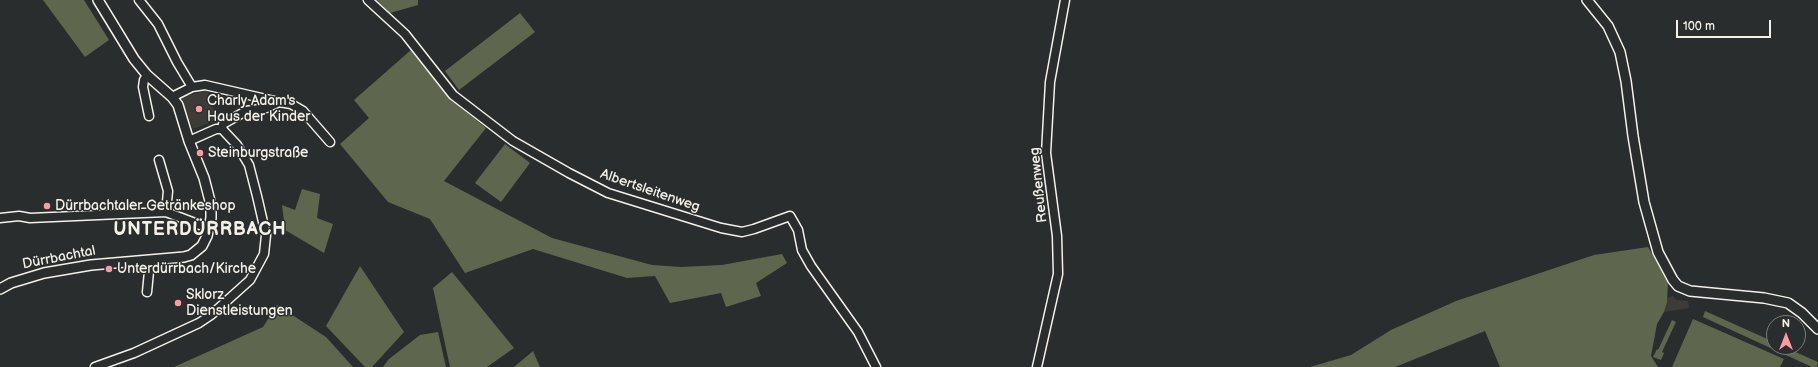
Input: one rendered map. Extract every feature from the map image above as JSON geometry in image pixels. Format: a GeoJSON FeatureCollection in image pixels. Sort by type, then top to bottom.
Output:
{"type":"FeatureCollection","features":[{"type":"Feature","properties":{"kind":"street","name":"Dürrbachtal"},"geometry":{"type":"LineString","coordinates":[[0,289],[11,283],[44,273],[91,266],[184,257],[202,246],[207,236],[211,218],[211,205],[204,178],[189,141],[178,105],[172,97],[147,75],[134,59],[98,0]]}},
{"type":"Feature","properties":{"kind":"street"},"geometry":{"type":"LineString","coordinates":[[139,0],[158,24],[177,62],[192,86]]}},
{"type":"Feature","properties":{"kind":"street","name":"Albertsleitenweg"},"geometry":{"type":"LineString","coordinates":[[368,0],[405,34],[453,94],[513,142],[602,190],[721,228],[742,232],[790,216],[798,230],[802,250],[811,266],[858,332],[876,367]]}},
{"type":"Feature","properties":{"kind":"street","name":"Reußenweg"},"geometry":{"type":"LineString","coordinates":[[1037,367],[1058,274],[1057,236],[1046,153],[1050,82],[1065,0]]}},
{"type":"Feature","properties":{"kind":"street"},"geometry":{"type":"LineString","coordinates":[[1587,0],[1608,26],[1620,52],[1626,80],[1633,136],[1644,202],[1658,252],[1673,280],[1678,286],[1690,291],[1764,298],[1788,303],[1802,313],[1818,329]]}},
{"type":"Feature","properties":{"kind":"street"},"geometry":{"type":"LineString","coordinates":[[147,75],[144,80],[143,87],[149,116]]}},
{"type":"Feature","properties":{"kind":"street"},"geometry":{"type":"LineString","coordinates":[[172,97],[192,86],[205,85],[291,104],[303,111],[330,142]]}},
{"type":"Feature","properties":{"kind":"street"},"geometry":{"type":"LineString","coordinates":[[222,129],[223,124],[246,111],[266,108],[279,102]]}},
{"type":"Feature","properties":{"kind":"street"},"geometry":{"type":"LineString","coordinates":[[95,367],[140,351],[205,319],[250,280],[264,254],[266,235],[249,165],[238,145],[222,129],[216,129],[189,141]]}},
{"type":"Feature","properties":{"kind":"street"},"geometry":{"type":"LineString","coordinates":[[159,160],[168,191],[166,212]]}},
{"type":"Feature","properties":{"kind":"street"},"geometry":{"type":"LineString","coordinates":[[0,218],[19,216],[30,218],[166,212],[208,228]]}},
{"type":"Feature","properties":{"kind":"street"},"geometry":{"type":"LineString","coordinates":[[147,292],[150,261]]}},
{"type":"Feature","properties":{"kind":"shaded area","name":"Charly Adam's Haus der Kinder"},"geometry":{"type":"Polygon","coordinates":[[[207,90],[217,120],[193,129],[181,98],[207,90]]]}},
{"type":"Feature","properties":{"kind":"shaded area"},"geometry":{"type":"Polygon","coordinates":[[[1673,296],[1676,300],[1688,301],[1689,308],[1664,312],[1667,302],[1666,298],[1673,296]]]}},
{"type":"Feature","properties":{"kind":"green space"},"geometry":{"type":"Polygon","coordinates":[[[43,0],[84,0],[109,40],[85,57],[43,0]]]}},
{"type":"Feature","properties":{"kind":"green space"},"geometry":{"type":"Polygon","coordinates":[[[377,0],[418,0],[418,5],[390,13],[377,0]]]}},
{"type":"Feature","properties":{"kind":"green space"},"geometry":{"type":"Polygon","coordinates":[[[520,13],[535,32],[459,90],[445,71],[520,13]]]}},
{"type":"Feature","properties":{"kind":"green space"},"geometry":{"type":"Polygon","coordinates":[[[411,50],[450,99],[486,128],[444,181],[552,238],[652,265],[681,267],[722,265],[782,254],[787,263],[756,283],[761,296],[726,307],[721,293],[670,303],[655,276],[627,278],[533,249],[465,273],[430,219],[388,202],[340,144],[369,118],[354,100],[411,50]]]}},
{"type":"Feature","properties":{"kind":"green space"},"geometry":{"type":"Polygon","coordinates":[[[505,144],[530,163],[501,202],[475,183],[505,144]]]}},
{"type":"Feature","properties":{"kind":"green space"},"geometry":{"type":"Polygon","coordinates":[[[302,189],[320,194],[317,218],[333,224],[324,253],[285,230],[282,205],[295,210],[302,189]]]}},
{"type":"Feature","properties":{"kind":"green space"},"geometry":{"type":"Polygon","coordinates":[[[1648,247],[1668,280],[1667,302],[1664,312],[1657,324],[1651,356],[1658,367],[1500,367],[1485,331],[1395,367],[1310,367],[1351,355],[1391,330],[1456,301],[1594,255],[1648,247]]]}},
{"type":"Feature","properties":{"kind":"green space"},"geometry":{"type":"Polygon","coordinates":[[[360,266],[404,332],[372,367],[365,367],[326,326],[360,266]]]}},
{"type":"Feature","properties":{"kind":"green space"},"geometry":{"type":"Polygon","coordinates":[[[452,272],[514,348],[487,367],[450,367],[433,288],[452,272]]]}},
{"type":"Feature","properties":{"kind":"green space"},"geometry":{"type":"Polygon","coordinates":[[[277,305],[326,337],[353,367],[174,367],[263,327],[277,305]]]}},
{"type":"Feature","properties":{"kind":"green space"},"geometry":{"type":"Polygon","coordinates":[[[1705,311],[1766,338],[1766,346],[1703,317],[1705,311]]]}},
{"type":"Feature","properties":{"kind":"green space"},"geometry":{"type":"Polygon","coordinates":[[[1693,319],[1766,351],[1766,355],[1775,355],[1784,359],[1780,367],[1672,367],[1693,319]]]}},
{"type":"Feature","properties":{"kind":"green space"},"geometry":{"type":"Polygon","coordinates":[[[1672,320],[1676,322],[1662,352],[1664,353],[1661,360],[1653,357],[1657,349],[1658,350],[1672,320]]]}},
{"type":"Feature","properties":{"kind":"green space"},"geometry":{"type":"Polygon","coordinates":[[[438,332],[446,367],[383,367],[389,359],[420,335],[438,332]]]}},
{"type":"Feature","properties":{"kind":"green space"},"geometry":{"type":"Polygon","coordinates":[[[533,351],[540,367],[514,367],[533,351]]]}},
{"type":"Feature","properties":{"kind":"green space"},"geometry":{"type":"Polygon","coordinates":[[[1786,355],[1802,355],[1818,362],[1817,367],[1812,367],[1786,355]]]}},
{"type":"Feature","properties":{"kind":"place","name":"Charly Adam's Haus der Kinder"},"geometry":{"type":"Point","coordinates":[199,109]}},
{"type":"Feature","properties":{"kind":"place","name":"Steinburgstraße"},"geometry":{"type":"Point","coordinates":[200,153]}},
{"type":"Feature","properties":{"kind":"place","name":"Dürrbachtaler Getränkeshop"},"geometry":{"type":"Point","coordinates":[47,206]}},
{"type":"Feature","properties":{"kind":"place","name":"Unterdürrbach/Kirche"},"geometry":{"type":"Point","coordinates":[109,269]}},
{"type":"Feature","properties":{"kind":"place","name":"Sklorz Dienstleistungen"},"geometry":{"type":"Point","coordinates":[178,303]}},
{"type":"Feature","properties":{"kind":"district","name":"UNTERDÜRRBACH"},"geometry":{"type":"Point","coordinates":[200,230]}}]}
